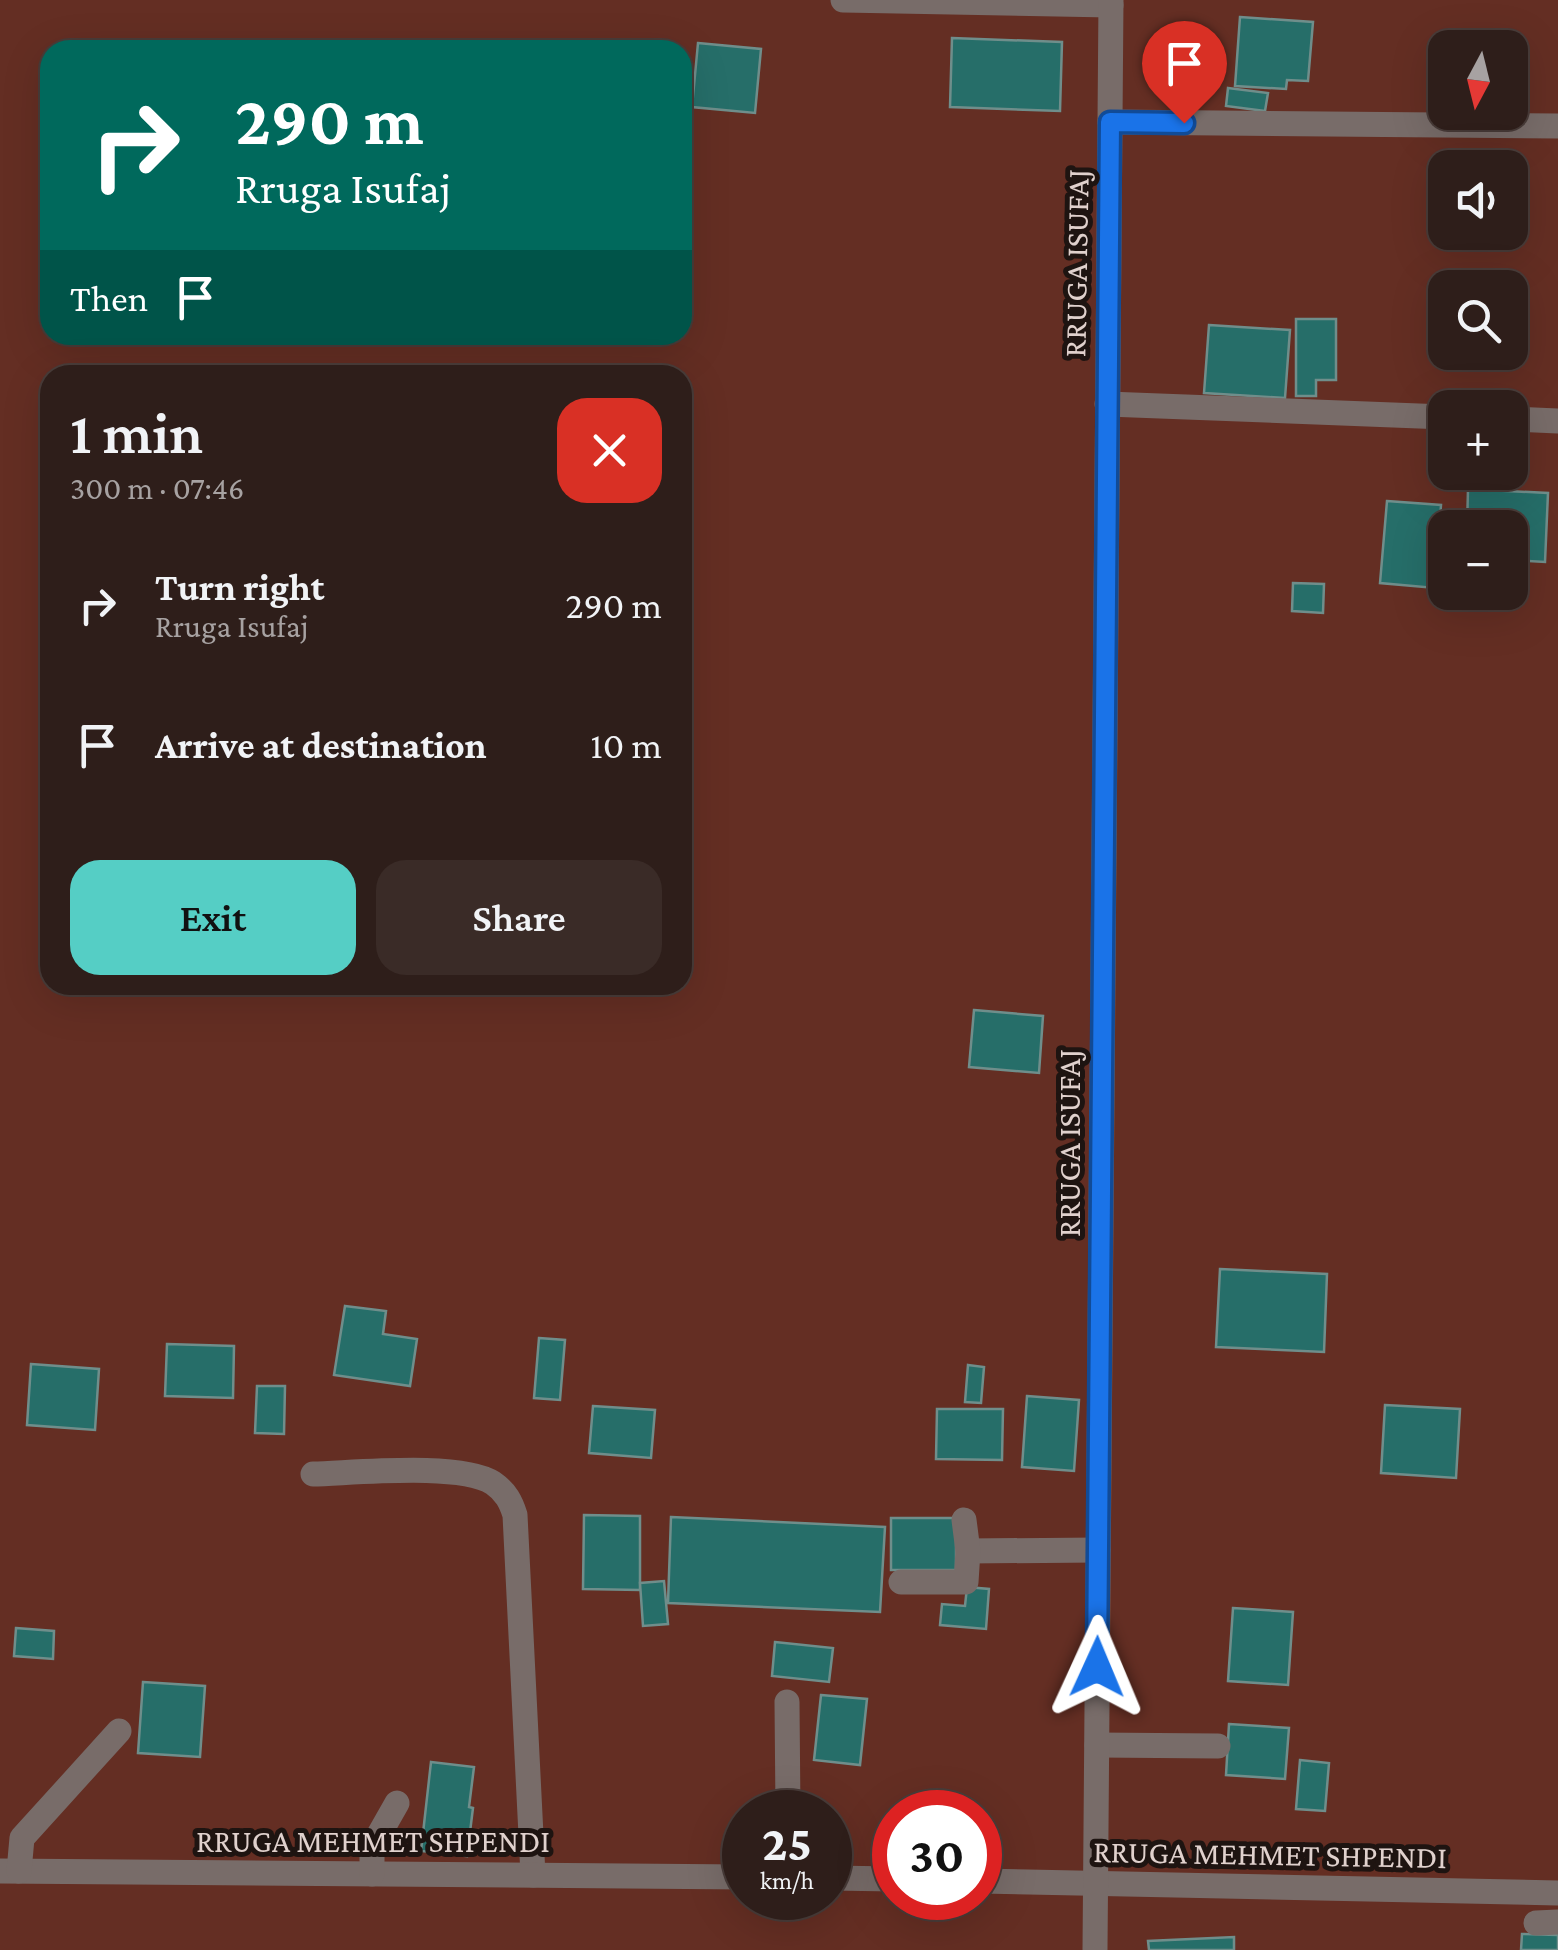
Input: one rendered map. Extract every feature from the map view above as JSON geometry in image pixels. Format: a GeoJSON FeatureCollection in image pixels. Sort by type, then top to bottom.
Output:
{"type":"FeatureCollection","features":[{"type":"Feature","properties":{"kind":"street","name":"RRUGA ISUFAJ"},"geometry":{"type":"LineString","coordinates":[[843,0],[1111,2],[1095,1950]]}},
{"type":"Feature","properties":{"kind":"street","name":"RRUGA ISUFAJ"},"geometry":{"type":"LineString","coordinates":[[1110,122],[1558,126]]}},
{"type":"Feature","properties":{"kind":"street","name":"RRUGA ISUFAJ"},"geometry":{"type":"LineString","coordinates":[[1107,404],[1428,416]]}},
{"type":"Feature","properties":{"kind":"street"},"geometry":{"type":"LineString","coordinates":[[1528,420],[1558,421]]}},
{"type":"Feature","properties":{"kind":"street"},"geometry":{"type":"LineString","coordinates":[[312,1474],[452,1471],[476,1475],[494,1484],[510,1499],[515,1516],[533,1874]]}},
{"type":"Feature","properties":{"kind":"street"},"geometry":{"type":"LineString","coordinates":[[901,1582],[966,1582],[964,1520]]}},
{"type":"Feature","properties":{"kind":"street"},"geometry":{"type":"LineString","coordinates":[[968,1551],[1098,1550]]}},
{"type":"Feature","properties":{"kind":"street"},"geometry":{"type":"LineString","coordinates":[[787,1702],[788,1790]]}},
{"type":"Feature","properties":{"kind":"street"},"geometry":{"type":"LineString","coordinates":[[9,1871],[22,1838],[120,1731]]}},
{"type":"Feature","properties":{"kind":"street"},"geometry":{"type":"LineString","coordinates":[[1096,1745],[1218,1746]]}},
{"type":"Feature","properties":{"kind":"street"},"geometry":{"type":"LineString","coordinates":[[372,1874],[372,1847],[397,1803]]}},
{"type":"Feature","properties":{"kind":"street","name":"RRUGA MEHMET SHPENDI"},"geometry":{"type":"LineString","coordinates":[[9,1871],[722,1877]]}},
{"type":"Feature","properties":{"kind":"street","name":"RRUGA MEHMET SHPENDI"},"geometry":{"type":"LineString","coordinates":[[1002,1881],[1558,1892]]}},
{"type":"Feature","properties":{"kind":"shaded area"},"geometry":{"type":"Polygon","coordinates":[[[0,0],[1558,0],[1558,1950],[0,1950],[0,0]]]}},
{"type":"Feature","properties":{"kind":"building"},"geometry":{"type":"Polygon","coordinates":[[[1240,17],[1313,22],[1308,81],[1287,80],[1286,89],[1235,86],[1240,17]]]}},
{"type":"Feature","properties":{"kind":"building"},"geometry":{"type":"Polygon","coordinates":[[[952,38],[1062,42],[1060,111],[950,107],[952,38]]]}},
{"type":"Feature","properties":{"kind":"building"},"geometry":{"type":"Polygon","coordinates":[[[698,43],[761,49],[755,113],[692,107],[698,43]]]}},
{"type":"Feature","properties":{"kind":"building"},"geometry":{"type":"Polygon","coordinates":[[[1228,88],[1268,93],[1265,111],[1226,106],[1228,88]]]}},
{"type":"Feature","properties":{"kind":"building"},"geometry":{"type":"Polygon","coordinates":[[[1296,319],[1336,319],[1336,380],[1316,380],[1316,396],[1296,396],[1296,319]]]}},
{"type":"Feature","properties":{"kind":"building"},"geometry":{"type":"Polygon","coordinates":[[[1209,325],[1290,330],[1285,398],[1204,393],[1209,325]]]}},
{"type":"Feature","properties":{"kind":"building"},"geometry":{"type":"Polygon","coordinates":[[[1468,490],[1548,493],[1545,562],[1528,561],[1528,510],[1467,510],[1468,490]]]}},
{"type":"Feature","properties":{"kind":"building"},"geometry":{"type":"Polygon","coordinates":[[[1387,501],[1441,505],[1441,510],[1428,510],[1428,587],[1380,583],[1387,501]]]}},
{"type":"Feature","properties":{"kind":"building"},"geometry":{"type":"Polygon","coordinates":[[[1293,583],[1324,584],[1323,613],[1292,611],[1293,583]]]}},
{"type":"Feature","properties":{"kind":"building"},"geometry":{"type":"Polygon","coordinates":[[[974,1010],[1043,1016],[1039,1073],[969,1067],[974,1010]]]}},
{"type":"Feature","properties":{"kind":"building"},"geometry":{"type":"Polygon","coordinates":[[[1220,1269],[1327,1274],[1324,1352],[1216,1347],[1220,1269]]]}},
{"type":"Feature","properties":{"kind":"building"},"geometry":{"type":"Polygon","coordinates":[[[345,1306],[386,1311],[383,1334],[417,1339],[410,1386],[334,1375],[345,1306]]]}},
{"type":"Feature","properties":{"kind":"building"},"geometry":{"type":"Polygon","coordinates":[[[539,1338],[565,1340],[560,1400],[534,1398],[539,1338]]]}},
{"type":"Feature","properties":{"kind":"building"},"geometry":{"type":"Polygon","coordinates":[[[167,1344],[234,1346],[233,1398],[165,1396],[167,1344]]]}},
{"type":"Feature","properties":{"kind":"building"},"geometry":{"type":"Polygon","coordinates":[[[31,1364],[99,1369],[95,1430],[27,1425],[31,1364]]]}},
{"type":"Feature","properties":{"kind":"building"},"geometry":{"type":"Polygon","coordinates":[[[968,1365],[984,1367],[981,1403],[965,1402],[968,1365]]]}},
{"type":"Feature","properties":{"kind":"building"},"geometry":{"type":"Polygon","coordinates":[[[257,1386],[285,1386],[284,1434],[255,1433],[257,1386]]]}},
{"type":"Feature","properties":{"kind":"building"},"geometry":{"type":"Polygon","coordinates":[[[1027,1396],[1079,1400],[1074,1471],[1022,1467],[1027,1396]]]}},
{"type":"Feature","properties":{"kind":"building"},"geometry":{"type":"Polygon","coordinates":[[[1385,1405],[1460,1409],[1456,1478],[1381,1473],[1385,1405]]]}},
{"type":"Feature","properties":{"kind":"building"},"geometry":{"type":"Polygon","coordinates":[[[593,1406],[655,1410],[651,1458],[589,1453],[593,1406]]]}},
{"type":"Feature","properties":{"kind":"building"},"geometry":{"type":"Polygon","coordinates":[[[937,1409],[1003,1409],[1002,1460],[936,1459],[937,1409]]]}},
{"type":"Feature","properties":{"kind":"building"},"geometry":{"type":"Polygon","coordinates":[[[584,1515],[640,1516],[640,1590],[583,1589],[584,1515]]]}},
{"type":"Feature","properties":{"kind":"building"},"geometry":{"type":"Polygon","coordinates":[[[671,1517],[885,1527],[880,1612],[668,1603],[671,1517]]]}},
{"type":"Feature","properties":{"kind":"building"},"geometry":{"type":"Polygon","coordinates":[[[891,1518],[956,1518],[956,1570],[891,1570],[891,1518]]]}},
{"type":"Feature","properties":{"kind":"building"},"geometry":{"type":"Polygon","coordinates":[[[664,1581],[668,1624],[643,1626],[640,1583],[664,1581]]]}},
{"type":"Feature","properties":{"kind":"building"},"geometry":{"type":"Polygon","coordinates":[[[967,1587],[989,1589],[986,1629],[940,1625],[942,1604],[965,1606],[967,1587]]]}},
{"type":"Feature","properties":{"kind":"building"},"geometry":{"type":"Polygon","coordinates":[[[1233,1608],[1293,1612],[1288,1685],[1228,1681],[1233,1608]]]}},
{"type":"Feature","properties":{"kind":"building"},"geometry":{"type":"Polygon","coordinates":[[[16,1628],[54,1631],[53,1659],[14,1656],[16,1628]]]}},
{"type":"Feature","properties":{"kind":"building"},"geometry":{"type":"Polygon","coordinates":[[[775,1642],[833,1648],[829,1682],[772,1676],[775,1642]]]}},
{"type":"Feature","properties":{"kind":"building"},"geometry":{"type":"Polygon","coordinates":[[[143,1682],[205,1686],[200,1757],[138,1753],[143,1682]]]}},
{"type":"Feature","properties":{"kind":"building"},"geometry":{"type":"Polygon","coordinates":[[[821,1695],[867,1699],[860,1765],[814,1760],[821,1695]]]}},
{"type":"Feature","properties":{"kind":"building"},"geometry":{"type":"Polygon","coordinates":[[[1229,1724],[1289,1728],[1285,1779],[1226,1775],[1229,1724]]]}},
{"type":"Feature","properties":{"kind":"building"},"geometry":{"type":"Polygon","coordinates":[[[1300,1760],[1329,1763],[1325,1811],[1296,1809],[1300,1760]]]}},
{"type":"Feature","properties":{"kind":"building"},"geometry":{"type":"Polygon","coordinates":[[[431,1762],[474,1767],[467,1856],[421,1851],[431,1762]]]}},
{"type":"Feature","properties":{"kind":"building"},"geometry":{"type":"Polygon","coordinates":[[[1522,1934],[1558,1935],[1558,1950],[1521,1950],[1522,1934]]]}},
{"type":"Feature","properties":{"kind":"building"},"geometry":{"type":"Polygon","coordinates":[[[1234,1937],[1234,1950],[1149,1950],[1148,1941],[1234,1937]]]}},
{"type":"Feature","properties":{"kind":"route"},"geometry":{"type":"LineString","coordinates":[[1097,1667],[1110,122],[1184,123]]}}]}
